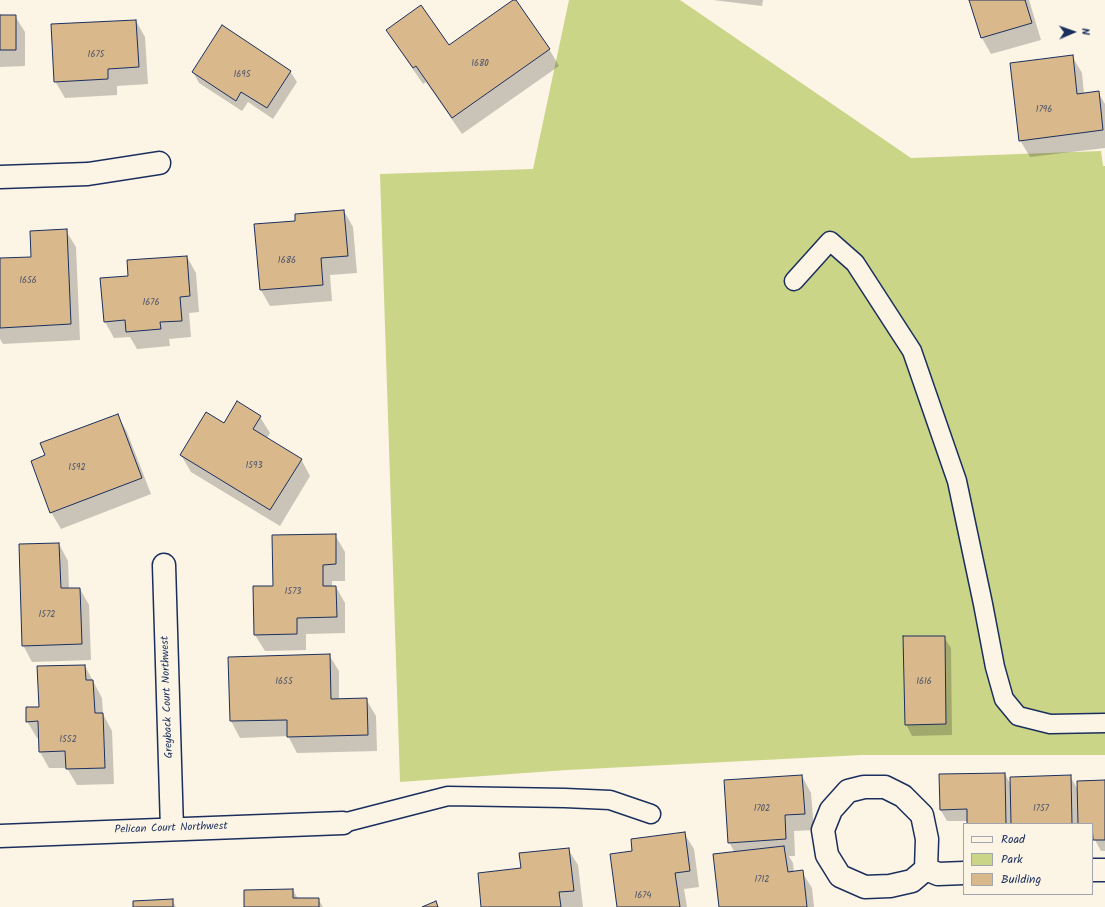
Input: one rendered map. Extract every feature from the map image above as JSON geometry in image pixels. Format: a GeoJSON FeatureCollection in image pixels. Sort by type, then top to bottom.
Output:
{"type":"FeatureCollection","features":[{"type":"Feature","properties":{"kind":"street"},"geometry":{"type":"LineString","coordinates":[[0,177],[88,174],[159,163]]}},
{"type":"Feature","properties":{"kind":"street","name":"Greyback Court Northwest"},"geometry":{"type":"LineString","coordinates":[[164,565],[172,829]]}},
{"type":"Feature","properties":{"kind":"street"},"geometry":{"type":"LineString","coordinates":[[864,787],[885,787],[903,796],[922,815],[927,839],[926,869],[912,881],[890,886],[865,887],[840,876],[827,855],[823,830],[831,810],[848,791],[864,787]]}},
{"type":"Feature","properties":{"kind":"street","name":"Pelican Court Northwest"},"geometry":{"type":"LineString","coordinates":[[0,836],[343,822]]}},
{"type":"Feature","properties":{"kind":"street"},"geometry":{"type":"LineString","coordinates":[[926,869],[938,874],[963,873]]}},
{"type":"Feature","properties":{"kind":"street"},"geometry":{"type":"LineString","coordinates":[[1093,870],[1105,870]]}},
{"type":"Feature","properties":{"kind":"lane"},"geometry":{"type":"LineString","coordinates":[[794,281],[830,241],[855,263],[912,351],[957,481],[995,666],[1004,699],[1018,716],[1050,724],[1105,723]]}},
{"type":"Feature","properties":{"kind":"lane"},"geometry":{"type":"LineString","coordinates":[[343,822],[448,796],[610,800],[651,814]]}},
{"type":"Feature","properties":{"kind":"green space"},"geometry":{"type":"Polygon","coordinates":[[[569,0],[680,0],[911,158],[1101,151],[1103,166],[1105,166],[1105,755],[862,755],[567,770],[400,782],[380,174],[533,169],[569,0]]]}},
{"type":"Feature","properties":{"kind":"building"},"geometry":{"type":"Polygon","coordinates":[[[513,0],[516,0],[550,49],[452,118],[416,66],[413,68],[386,30],[421,5],[449,45],[513,0]]]}},
{"type":"Feature","properties":{"kind":"building"},"geometry":{"type":"Polygon","coordinates":[[[969,0],[1025,0],[1032,23],[981,38],[969,0]]]}},
{"type":"Feature","properties":{"kind":"building"},"geometry":{"type":"Polygon","coordinates":[[[0,15],[16,15],[16,50],[0,50],[0,15]]]}},
{"type":"Feature","properties":{"kind":"building"},"geometry":{"type":"Polygon","coordinates":[[[136,20],[139,67],[108,69],[108,79],[54,82],[51,24],[136,20]]]}},
{"type":"Feature","properties":{"kind":"building"},"geometry":{"type":"Polygon","coordinates":[[[222,25],[291,71],[267,108],[241,92],[236,101],[192,72],[222,25]]]}},
{"type":"Feature","properties":{"kind":"building"},"geometry":{"type":"Polygon","coordinates":[[[1073,55],[1077,94],[1099,91],[1103,130],[1019,141],[1010,63],[1073,55]]]}},
{"type":"Feature","properties":{"kind":"building"},"geometry":{"type":"Polygon","coordinates":[[[344,210],[348,256],[321,258],[323,285],[260,290],[254,224],[295,221],[295,214],[344,210]]]}},
{"type":"Feature","properties":{"kind":"building"},"geometry":{"type":"Polygon","coordinates":[[[67,229],[71,324],[0,328],[0,258],[31,257],[30,231],[67,229]]]}},
{"type":"Feature","properties":{"kind":"building"},"geometry":{"type":"Polygon","coordinates":[[[187,256],[190,296],[180,297],[182,321],[160,322],[161,329],[126,332],[125,320],[104,322],[100,278],[128,276],[127,260],[187,256]]]}},
{"type":"Feature","properties":{"kind":"building"},"geometry":{"type":"Polygon","coordinates":[[[237,401],[261,416],[253,429],[302,459],[270,510],[180,455],[206,412],[224,423],[237,401]]]}},
{"type":"Feature","properties":{"kind":"building"},"geometry":{"type":"Polygon","coordinates":[[[118,414],[142,478],[50,513],[31,461],[45,455],[40,443],[118,414]]]}},
{"type":"Feature","properties":{"kind":"building"},"geometry":{"type":"Polygon","coordinates":[[[336,534],[336,564],[323,565],[323,586],[336,586],[337,617],[297,618],[297,634],[254,635],[253,586],[273,586],[272,535],[336,534]]]}},
{"type":"Feature","properties":{"kind":"building"},"geometry":{"type":"Polygon","coordinates":[[[59,543],[61,588],[80,588],[82,644],[22,646],[19,544],[59,543]]]}},
{"type":"Feature","properties":{"kind":"building"},"geometry":{"type":"Polygon","coordinates":[[[903,636],[945,636],[946,724],[905,725],[903,636]]]}},
{"type":"Feature","properties":{"kind":"building"},"geometry":{"type":"Polygon","coordinates":[[[330,654],[331,699],[367,698],[368,735],[287,737],[287,720],[230,721],[228,657],[330,654]]]}},
{"type":"Feature","properties":{"kind":"building"},"geometry":{"type":"Polygon","coordinates":[[[85,665],[86,680],[93,680],[95,713],[103,713],[105,768],[66,769],[65,751],[39,752],[38,721],[26,722],[26,707],[39,707],[37,666],[85,665]]]}},
{"type":"Feature","properties":{"kind":"building"},"geometry":{"type":"Polygon","coordinates":[[[1005,773],[1006,823],[967,823],[967,809],[940,810],[939,774],[1005,773]]]}},
{"type":"Feature","properties":{"kind":"building"},"geometry":{"type":"Polygon","coordinates":[[[802,775],[805,814],[785,815],[786,839],[728,843],[724,780],[802,775]]]}},
{"type":"Feature","properties":{"kind":"building"},"geometry":{"type":"Polygon","coordinates":[[[1071,775],[1072,823],[1011,823],[1010,777],[1071,775]]]}},
{"type":"Feature","properties":{"kind":"building"},"geometry":{"type":"Polygon","coordinates":[[[1105,780],[1105,840],[1093,840],[1093,823],[1078,823],[1077,781],[1105,780]]]}},
{"type":"Feature","properties":{"kind":"building"},"geometry":{"type":"Polygon","coordinates":[[[685,832],[690,871],[675,873],[680,907],[617,907],[610,854],[632,851],[631,839],[685,832]]]}},
{"type":"Feature","properties":{"kind":"building"},"geometry":{"type":"Polygon","coordinates":[[[784,846],[788,872],[803,870],[807,907],[719,907],[713,854],[784,846]]]}},
{"type":"Feature","properties":{"kind":"building"},"geometry":{"type":"Polygon","coordinates":[[[569,848],[574,891],[559,892],[561,907],[481,907],[478,873],[521,868],[519,853],[569,848]]]}},
{"type":"Feature","properties":{"kind":"building"},"geometry":{"type":"Polygon","coordinates":[[[293,889],[293,898],[319,898],[319,907],[244,907],[244,890],[293,889]]]}},
{"type":"Feature","properties":{"kind":"building"},"geometry":{"type":"Polygon","coordinates":[[[173,899],[173,907],[133,907],[133,901],[173,899]]]}},
{"type":"Feature","properties":{"kind":"building"},"geometry":{"type":"Polygon","coordinates":[[[436,901],[438,907],[422,907],[436,901]]]}}]}
